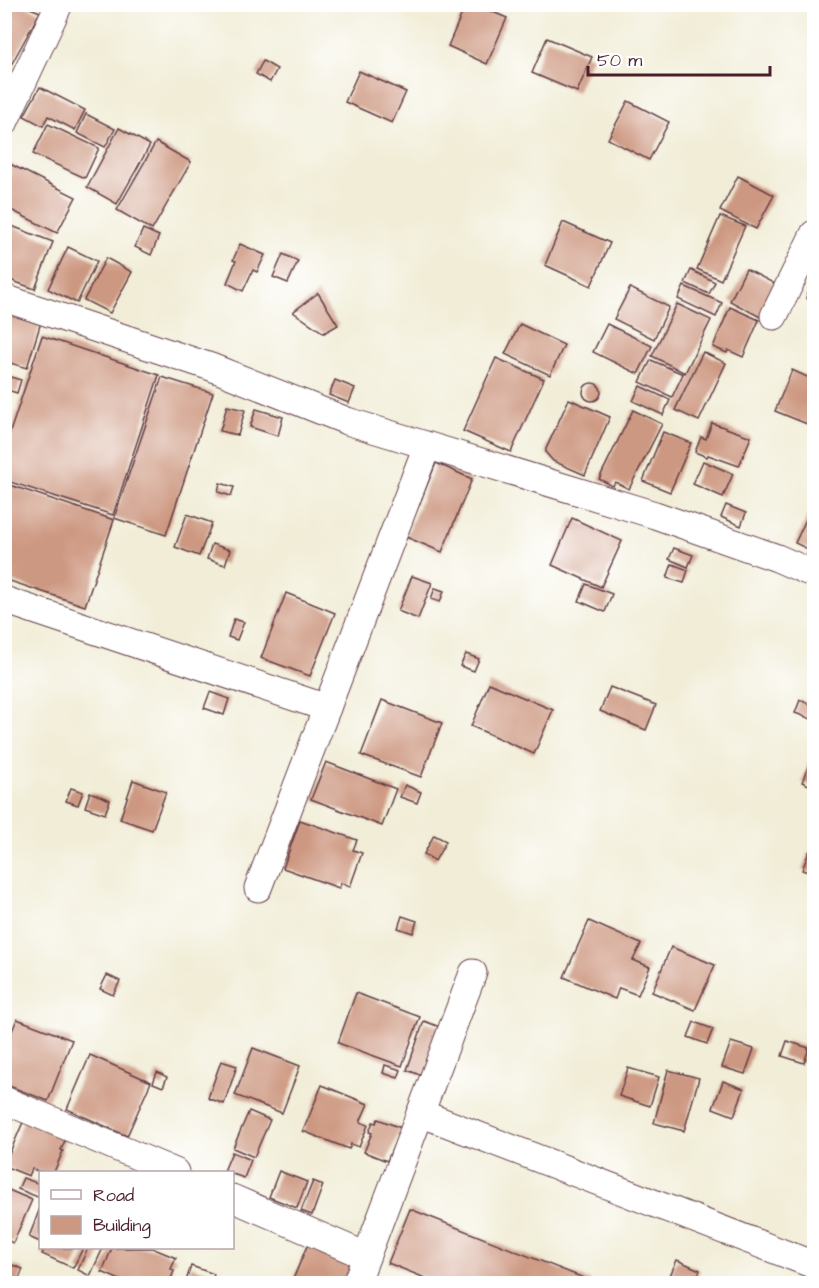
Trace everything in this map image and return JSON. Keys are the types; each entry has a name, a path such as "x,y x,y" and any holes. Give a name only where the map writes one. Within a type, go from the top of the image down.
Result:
{"street":[{"path":"4,123 59,4"},
{"path":"774,316 814,234"},
{"path":"4,298 211,367 347,422 655,515 777,558 814,574"},
{"path":"258,888 427,446"},
{"path":"4,600 327,708"},
{"path":"356,1284 473,973"},
{"path":"4,1100 170,1171"},
{"path":"420,1113 814,1265"},
{"path":"234,1199 366,1256"}],"building":[{"path":"4,4 20,4 40,12 4,78"},
{"path":"466,4 474,4 507,18 487,64 448,46"},
{"path":"547,38 592,57 577,92 532,73"},
{"path":"263,61 277,69 270,82 256,74"},
{"path":"359,71 406,92 392,123 345,102"},
{"path":"40,87 85,110 75,130 48,116 43,126 24,116"},
{"path":"628,101 669,122 649,160 608,139"},
{"path":"86,114 115,129 105,147 77,133"},
{"path":"48,124 99,148 85,178 33,154"},
{"path":"119,128 150,145 117,204 87,187"},
{"path":"156,142 191,162 152,230 117,210"},
{"path":"8,163 76,197 57,233 5,207 5,169"},
{"path":"738,176 774,195 756,229 720,211"},
{"path":"720,216 745,226 721,280 697,269"},
{"path":"563,222 610,243 591,286 545,265"},
{"path":"4,223 53,242 35,289 4,278"},
{"path":"143,229 159,236 151,255 135,247"},
{"path":"240,244 265,255 257,272 253,270 243,291 227,283"},
{"path":"68,247 97,261 77,303 48,289"},
{"path":"283,254 298,261 288,283 273,277"},
{"path":"106,258 132,272 110,313 84,300"},
{"path":"746,269 781,287 764,319 730,301"},
{"path":"691,270 715,282 709,294 685,283"},
{"path":"814,280 814,302 806,298"},
{"path":"684,286 722,303 716,317 678,299"},
{"path":"630,288 669,307 654,339 614,319"},
{"path":"318,293 338,325 324,333 293,312"},
{"path":"677,304 711,320 685,373 652,356"},
{"path":"730,307 759,320 743,357 728,350 727,353 713,347"},
{"path":"4,310 41,322 27,368 4,361"},
{"path":"520,324 564,345 550,375 505,354"},
{"path":"607,324 652,346 638,374 593,352"},
{"path":"42,336 159,375 113,515 4,480 4,450"},
{"path":"703,352 726,363 699,421 675,410"},
{"path":"496,358 544,379 511,452 463,431"},
{"path":"651,360 683,374 672,397 640,382"},
{"path":"792,370 814,380 812,426 775,411"},
{"path":"7,376 21,380 17,393 4,389"},
{"path":"162,377 213,393 166,535 114,518"},
{"path":"335,380 355,388 349,403 329,395"},
{"path":"592,383 598,386 601,392 598,398 592,401 586,398 583,392 586,386"},
{"path":"640,386 670,400 663,415 633,401"},
{"path":"569,399 610,417 585,475 553,461 546,453"},
{"path":"227,406 245,410 238,435 220,431"},
{"path":"256,409 283,417 278,436 250,427"},
{"path":"633,410 662,424 629,489 615,482 613,486 599,479"},
{"path":"712,423 751,437 739,466 695,452 701,437 706,439"},
{"path":"663,432 691,443 670,492 643,481"},
{"path":"703,461 733,474 723,497 693,484"},
{"path":"436,463 472,479 442,552 406,537"},
{"path":"4,483 114,520 85,606 4,579"},
{"path":"220,483 234,487 231,496 218,492"},
{"path":"726,505 746,513 741,526 721,517"},
{"path":"810,511 814,513 814,552 795,543"},
{"path":"187,514 212,523 199,556 175,547"},
{"path":"572,518 622,541 601,587 552,565"},
{"path":"212,544 230,550 225,565 207,559"},
{"path":"674,548 693,555 688,567 669,559"},
{"path":"672,564 688,570 684,583 667,578"},
{"path":"412,576 432,583 418,619 398,611"},
{"path":"586,584 612,594 605,612 579,601"},
{"path":"435,588 444,591 440,602 431,599"},
{"path":"286,593 335,613 310,676 261,658"},
{"path":"234,619 244,622 237,640 228,637"},
{"path":"466,654 479,659 474,671 460,666"},
{"path":"489,683 553,710 534,754 471,726"},
{"path":"610,687 656,705 646,730 600,711"},
{"path":"210,692 229,699 224,715 204,708"},
{"path":"382,700 442,723 421,777 361,755"},
{"path":"800,700 814,706 814,720 795,713"},
{"path":"814,751 814,787 802,782"},
{"path":"326,762 396,789 382,826 311,799"},
{"path":"133,780 166,792 152,830 120,819"},
{"path":"405,785 421,792 417,803 400,797"},
{"path":"71,788 83,792 78,805 66,801"},
{"path":"90,792 110,800 105,814 85,807"},
{"path":"300,820 357,840 353,850 362,853 350,887 341,883 339,888 283,868"},
{"path":"434,835 446,841 435,861 424,854"},
{"path":"809,852 814,854 814,874 802,870"},
{"path":"402,916 417,921 413,933 398,928"},
{"path":"589,921 641,944 633,960 650,967 638,995 619,988 615,999 564,977"},
{"path":"671,947 715,965 695,1010 652,992"},
{"path":"107,975 120,981 113,995 100,989"},
{"path":"356,993 420,1017 402,1066 338,1043"},
{"path":"17,1019 72,1040 48,1101 4,1084 4,1051"},
{"path":"424,1021 445,1029 428,1078 407,1070"},
{"path":"694,1022 713,1029 707,1044 688,1037"},
{"path":"787,1041 809,1048 804,1063 782,1056"},
{"path":"731,1042 754,1049 745,1074 722,1067"},
{"path":"253,1048 300,1066 282,1113 235,1095"},
{"path":"90,1055 151,1082 127,1136 67,1109"},
{"path":"221,1061 237,1066 224,1104 208,1098"},
{"path":"385,1065 401,1070 398,1078 383,1073"},
{"path":"628,1068 659,1077 650,1106 619,1096"},
{"path":"668,1070 699,1078 684,1131 654,1123"},
{"path":"157,1072 167,1077 163,1087 153,1083"},
{"path":"723,1081 744,1089 734,1116 713,1108"},
{"path":"322,1085 368,1104 360,1122 368,1125 359,1147 351,1144 349,1149 303,1131"},
{"path":"249,1111 270,1120 254,1157 233,1148"},
{"path":"378,1119 401,1128 387,1161 364,1152 372,1133 369,1132 373,1122 376,1123"},
{"path":"24,1120 66,1138 54,1171 32,1169 29,1176 4,1166"},
{"path":"232,1152 251,1160 244,1178 234,1174 234,1171 224,1171"},
{"path":"279,1171 307,1182 297,1208 269,1197"},
{"path":"23,1178 39,1184 39,1198 18,1189"},
{"path":"313,1181 323,1185 312,1215 301,1211"},
{"path":"4,1188 32,1200 13,1243 4,1239"},
{"path":"410,1209 591,1281 590,1284 440,1284 388,1263"},
{"path":"39,1211 39,1242 29,1237"},
{"path":"310,1239 356,1259 346,1284 291,1284"},
{"path":"44,1249 82,1249 73,1268 42,1254"},
{"path":"88,1249 103,1249 90,1276 78,1270"},
{"path":"112,1249 154,1249 176,1258 171,1269 174,1271 169,1284 129,1284 102,1272"},
{"path":"677,1260 700,1270 694,1284 666,1284"},
{"path":"4,1262 23,1269 17,1284 4,1284"},
{"path":"191,1266 214,1274 211,1284 185,1284"}]}
